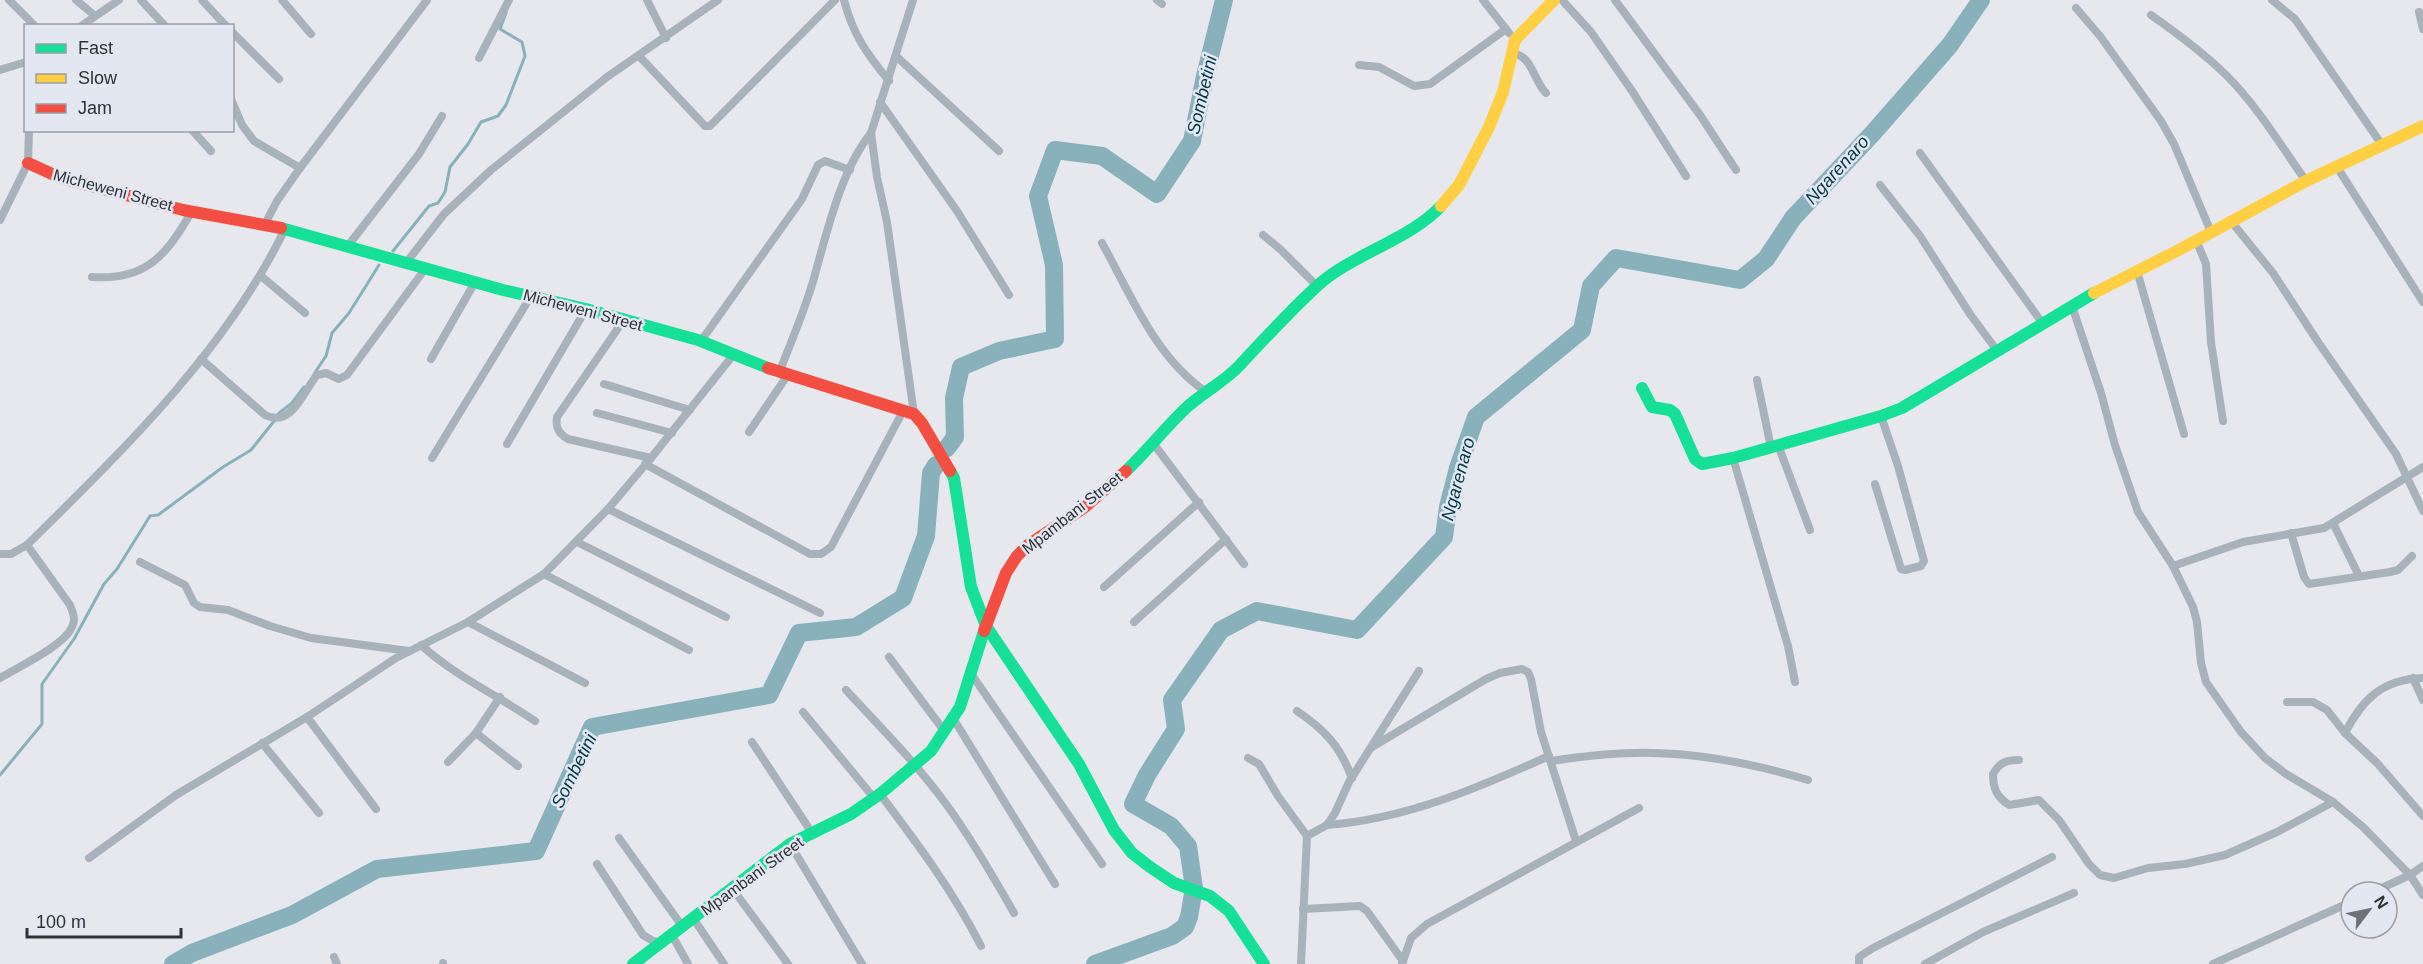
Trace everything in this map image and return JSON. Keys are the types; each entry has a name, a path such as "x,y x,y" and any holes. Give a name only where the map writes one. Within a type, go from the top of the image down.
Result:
{"street":[{"path":"9,0 33,24"},
{"path":"76,0 92,20 119,0"},
{"path":"141,0 163,24"},
{"path":"202,0 224,24"},
{"path":"282,0 311,34"},
{"path":"265,224 277,201 300,168 427,0"},
{"path":"479,58 509,0"},
{"path":"647,0 666,38"},
{"path":"406,263 444,214 491,170 607,77 718,0"},
{"path":"639,56 705,126 710,126 715,124 835,0"},
{"path":"844,0 855,33 868,55 889,81"},
{"path":"623,321 556,417 556,427 559,432 568,439 648,461 810,554 821,554 831,547 909,412 887,222 871,134 913,0"},
{"path":"1483,0 1506,29 1514,46 1529,63 1538,83 1546,93"},
{"path":"1514,46 1554,0"},
{"path":"1562,0 1591,32 1686,176"},
{"path":"1615,0 1700,115 1736,170"},
{"path":"2272,0 2295,19 2382,145"},
{"path":"2076,8 2100,36 2162,121 2211,232"},
{"path":"2419,12 2423,29"},
{"path":"2151,15 2193,44 2228,77 2250,102 2306,181"},
{"path":"1359,65 1379,67 1414,86 1430,84 1506,29"},
{"path":"234,34 279,79"},
{"name":"Mpambani Street","path":"633,964 649,959 662,942 790,844 851,814 915,766 945,732 960,707 1006,573 1017,556 1028,545 1084,507 1130,467 1187,407 1238,367 1317,286 1375,248 1429,219 1447,200 1468,170 1503,92 1514,46"},
{"path":"897,57 999,151"},
{"path":"0,70 24,63"},
{"path":"880,102 957,211 1009,295"},
{"path":"234,106 242,125 254,141 300,168"},
{"path":"347,248 419,154 442,116"},
{"path":"1642,388 1652,407 1671,410 1675,414 1695,459 1702,464 1775,447 1881,416 1902,408 1931,392 2118,279 2138,271 2306,181 2423,126"},
{"path":"0,220 3,206 28,163 29,132"},
{"path":"194,132 211,151"},
{"path":"749,432 783,374 849,170 861,146 871,134"},
{"path":"1920,153 2043,324"},
{"path":"701,341 802,199 818,165 825,161 849,170"},
{"name":"Micheweni Street","path":"28,163 61,178 192,211 265,224 347,248 701,341 783,374 909,412"},
{"path":"2337,167 2423,303"},
{"path":"1880,184 1920,236 1970,314 1998,352"},
{"path":"92,277 122,277 150,264 174,242 192,211"},
{"path":"2230,220 2273,273 2396,454 2423,511"},
{"path":"0,554 11,554 27,545 151,420 201,358 261,276 284,231"},
{"path":"1263,235 1317,286"},
{"path":"2196,240 2206,264 2209,324 2223,421"},
{"path":"1102,243 1159,345 1179,370 1206,392"},
{"path":"201,358 275,418 290,414 318,375 326,373 339,379 347,375 425,268"},
{"path":"2138,271 2184,434"},
{"path":"261,276 305,313"},
{"path":"431,359 475,282"},
{"path":"432,458 531,296"},
{"path":"2072,306 2138,512 2173,566 2193,607 2206,682 2241,732 2265,759 2333,802 2386,849 2423,895"},
{"path":"507,444 586,309"},
{"path":"89,858 176,795 307,717 410,651 468,622 544,574 608,509 734,354"},
{"path":"1757,380 1775,447 1810,530"},
{"path":"604,384 690,410"},
{"path":"909,412 922,423 954,478 971,587 986,627 1079,764 1114,830 1132,853 1174,883 1210,896 1229,911 1264,964"},
{"path":"597,413 672,433"},
{"path":"1875,484 1901,569 1921,566 1924,561 1908,501 1881,416"},
{"path":"1153,442 1244,564"},
{"path":"1733,458 1788,646 1795,682"},
{"path":"2173,566 2243,542 2319,529 2333,523 2423,467"},
{"path":"1104,587 1199,502"},
{"path":"608,509 820,613"},
{"path":"2333,523 2359,576"},
{"path":"2291,533 2304,577 2309,584 2398,570 2412,556"},
{"path":"1134,622 1226,539"},
{"path":"577,542 726,617"},
{"path":"0,678 60,641 73,626 74,615 70,605 27,545"},
{"path":"140,562 185,585 194,603 200,607 228,610 311,638 410,651"},
{"path":"544,574 689,650"},
{"path":"468,622 585,683"},
{"path":"421,645 456,674 500,697 535,721"},
{"path":"889,657 945,732"},
{"path":"1372,747 1486,679 1500,673 1522,669 1528,672 1531,679 1536,716 1576,841"},
{"path":"1327,825 1352,778 1419,671"},
{"path":"972,675 1102,864"},
{"path":"2345,733 2364,702 2390,685 2413,678 2423,678"},
{"path":"2413,678 2423,700"},
{"path":"846,690 946,804 1014,913"},
{"path":"448,762 476,733 500,697"},
{"path":"2287,702 2313,702 2327,710 2345,733 2377,763 2423,816"},
{"path":"1297,711 1321,727 1345,760 1352,778"},
{"path":"803,712 877,796 939,872 963,910 981,946"},
{"path":"307,717 376,809"},
{"path":"953,717 1055,885"},
{"path":"476,733 518,766"},
{"path":"752,742 812,833"},
{"path":"262,743 319,813"},
{"path":"1306,836 1327,825 1386,816 1443,801 1550,758 1663,753 1732,763 1808,780"},
{"path":"1248,758 1259,764 1306,836 1301,964"},
{"path":"2019,760 2001,763 1993,774 1995,792 2001,800 2009,806 2039,800 2059,820 2100,875 2114,878 2148,868 2185,864 2225,855 2277,832 2333,802"},
{"path":"1403,962 1411,938 1418,930 1639,808"},
{"path":"619,838 724,964"},
{"path":"790,844 862,964"},
{"path":"1859,964 1859,957 1873,948 2052,857"},
{"path":"597,864 644,935 653,941 662,942"},
{"path":"2399,881 2423,866"},
{"path":"732,888 788,964"},
{"path":"1925,964 1983,932 2074,893"},
{"path":"1303,909 1360,906 1367,911 1403,962"},
{"path":"2213,964 2339,907"},
{"path":"672,935 688,964"}],"waterway":[{"name":"Sombetini","path":"947,448 955,437 954,398 961,367 999,351 1055,339 1054,265 1038,196 1055,150 1102,156 1157,194 1192,141 1224,0"},
{"name":"Ngarenaro","path":"1095,964 1172,936 1185,927 1189,917 1194,888 1188,846 1171,826 1133,804 1147,775 1176,729 1172,700 1221,630 1257,611 1357,630 1444,537 1448,507 1458,468 1476,417 1582,330 1591,286 1616,258 1740,280 1766,259 1793,218 1873,133 1950,45 1981,0"},
{"path":"393,251 429,206 438,203 445,192 450,167 481,122 498,116 506,105 525,56 522,42 500,29 506,13"},
{"path":"314,374 326,356 332,333 349,313 379,265"},
{"path":"278,414 292,403 304,387"},
{"path":"0,775 42,724 42,684 74,639 104,584 117,569 150,516 158,515 223,467 251,450 275,420"},
{"name":"Sombetini","path":"173,964 192,953 292,915 377,869 536,851 592,727 769,695 799,633 856,627 903,598 926,536 931,473 936,465"}],"traffic: fast":[{"path":"1126,471 1186,408 1233,372 1316,287 1346,265 1414,228 1441,206"},
{"path":"281,228 503,290 586,309 698,340 768,368"},
{"path":"1642,388 1652,407 1670,410 1675,414 1695,459 1702,464 1733,458 1902,408 2094,293"},
{"path":"950,471 954,478 971,587 986,626 1079,764 1114,830 1132,853 1150,867 1174,883 1210,896 1229,911 1264,964"},
{"path":"633,964 790,844 851,814 880,794 931,751 960,707 984,631"}],"traffic: slow":[{"path":"1441,206 1459,185 1489,127 1503,92 1515,40 1554,0"},
{"path":"2094,293 2306,181 2423,126"}],"traffic: jam":[{"path":"28,163 61,178 183,210 281,228"},
{"path":"768,368 914,414 922,423 950,471"},
{"path":"984,631 1006,573 1017,556 1028,545 1085,507 1126,471"}]}
